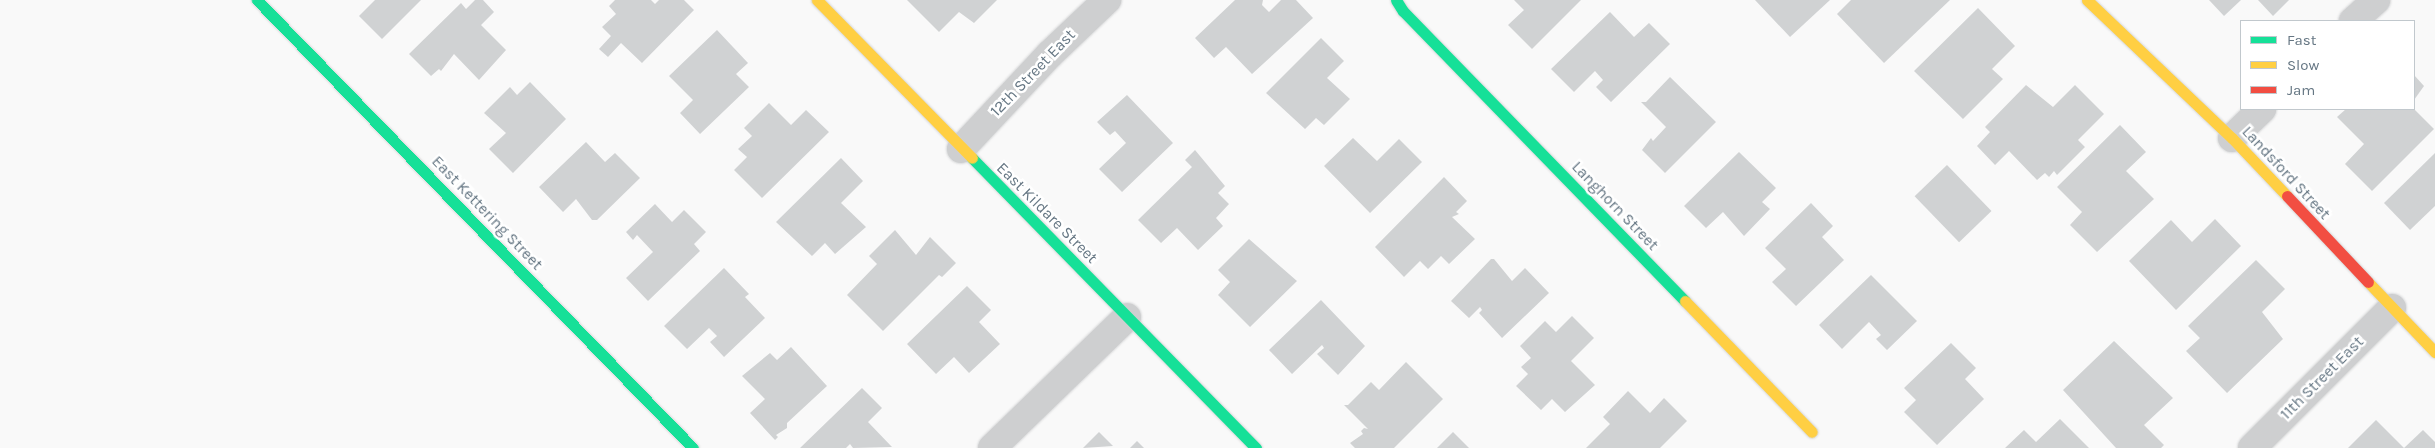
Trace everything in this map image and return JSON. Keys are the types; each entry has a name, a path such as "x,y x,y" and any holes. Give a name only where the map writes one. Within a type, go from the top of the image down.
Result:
{"street":[{"name":"East Kettering Street","path":"257,0 693,448"},
{"name":"East Kildare Street","path":"817,0 1256,448"},
{"name":"12th Street East","path":"961,148 1050,54 1107,0"},
{"name":"Langhorn Street","path":"1396,0 1403,11 1812,432"},
{"name":"Landsford Street","path":"2087,0 2232,138 2435,352"},
{"path":"2355,20 2376,0"},
{"path":"2232,138 2261,110"},
{"name":"11th Street East","path":"2252,448 2392,308"},
{"path":"992,448 1127,317"}],"building":[{"path":"375,0 421,0 382,39 359,16"},
{"path":"475,0 483,0 494,12 481,25 506,50 479,80 454,54 441,71 439,69 431,76 409,54 461,3 466,9"},
{"path":"615,0 651,0 655,4 659,0 684,0 694,10 642,63 621,43 608,57 599,49 611,36 602,27 616,14 609,6"},
{"path":"907,0 997,0 974,23 959,12 939,32"},
{"path":"1235,0 1263,0 1262,5 1269,12 1281,0 1296,0 1313,18 1252,74 1226,47 1214,58 1195,38"},
{"path":"1514,0 1581,0 1532,49 1508,25 1524,10"},
{"path":"1755,0 1830,0 1790,37"},
{"path":"1851,0 1950,0 1884,63 1837,14"},
{"path":"2209,0 2241,0 2224,16"},
{"path":"2258,0 2289,0 2273,16"},
{"path":"1978,8 2015,46 1992,69 2003,79 1963,119 1914,71"},
{"path":"1610,12 1634,37 1649,23 1670,44 1611,102 1596,87 1603,80 1595,71 1574,92 1551,69"},
{"path":"717,30 748,63 736,74 749,87 700,134 680,113 693,100 669,76"},
{"path":"1321,38 1344,61 1327,78 1350,99 1324,125 1316,118 1305,129 1266,93"},
{"path":"2415,76 2424,86 2415,99"},
{"path":"1670,77 1716,122 1665,173 1642,150 1651,138 1653,141 1666,127 1641,102 1646,102"},
{"path":"530,82 566,119 513,173 489,149 506,133 484,113 510,87 517,95"},
{"path":"2026,85 2053,107 2075,85 2104,114 2078,140 2085,147 2057,175 2054,171 2049,177 2045,173 2037,180 2009,151 1995,165 1977,146 1990,132 1985,127"},
{"path":"1127,95 1173,143 1122,192 1099,169 1126,143 1115,131 1110,135 1097,122"},
{"path":"769,103 791,125 806,110 829,132 762,198 734,170 747,157 738,149 752,136 744,128"},
{"path":"2345,110 2415,110 2434,129 2372,191 2345,164 2364,144 2337,117"},
{"path":"2120,125 2146,152 2126,171 2154,199 2097,252 2070,225 2082,212 2057,187"},
{"path":"1353,138 1377,161 1399,139 1422,162 1370,213 1324,166"},
{"path":"586,142 605,162 615,153 640,178 597,220 592,220 576,199 563,212 539,187"},
{"path":"1195,150 1225,186 1218,193 1229,204 1216,218 1223,226 1198,250 1177,228 1161,243 1138,220 1192,167 1185,160"},
{"path":"1739,152 1776,188 1762,202 1770,209 1744,236 1723,212 1706,228 1684,206"},
{"path":"2435,153 2435,206 2410,230 2384,203"},
{"path":"841,158 863,181 841,203 866,227 835,254 825,243 812,256 776,222"},
{"path":"1947,165 1991,211 1959,242 1915,196"},
{"path":"1444,177 1467,201 1456,212 1459,214 1452,217 1475,239 1449,264 1441,256 1428,269 1420,261 1404,277 1375,247"},
{"path":"1811,203 1833,226 1822,237 1844,260 1796,306 1772,282 1786,269 1765,248"},
{"path":"655,204 672,222 684,210 706,232 694,244 700,251 648,301 626,278 653,252 637,235 633,240 626,232"},
{"path":"2215,219 2241,246 2176,310 2129,261 2171,220 2192,242"},
{"path":"895,230 916,255 930,237 956,263 942,277 939,275 883,331 847,295 877,264 869,256"},
{"path":"1249,239 1297,281 1250,327 1218,295 1230,282 1218,270"},
{"path":"1491,259 1494,259 1512,281 1525,268 1549,293 1502,338 1479,313 1482,310 1480,307 1469,318 1451,301"},
{"path":"2256,260 2285,289 2262,312 2283,339 2227,393 2186,351 2200,338 2188,326"},
{"path":"724,268 749,294 745,297 765,318 724,357 710,342 717,336 709,328 687,349 664,326"},
{"path":"1871,275 1917,321 1887,350 1876,339 1881,335 1869,322 1842,349 1819,325"},
{"path":"967,286 991,310 979,322 1000,344 969,373 954,357 936,374 907,344"},
{"path":"1321,300 1365,346 1338,375 1317,354 1324,348 1322,345 1292,374 1269,350"},
{"path":"1572,316 1594,338 1571,361 1595,385 1565,412 1552,399 1541,410 1516,386 1528,374 1521,367 1531,358 1520,346 1545,321 1556,332"},
{"path":"2114,341 2173,398 2144,425 2164,445 2161,448 2116,448 2063,390"},
{"path":"1951,343 1976,368 1965,379 1984,399 1937,445 1904,412 1916,400 1904,388"},
{"path":"791,347 827,386 787,423 787,428 776,435 778,437 775,440 750,413 765,399 742,376 770,353 777,360"},
{"path":"1406,362 1443,399 1394,448 1355,448 1350,443 1363,434 1361,431 1364,428 1368,429 1344,405 1348,405 1371,382 1379,390"},
{"path":"862,388 882,408 868,422 892,447 853,448 850,444 846,448 800,448"},
{"path":"1628,391 1650,413 1664,398 1687,421 1660,448 1586,448 1610,424 1603,417"},
{"path":"2060,419 2089,448 2005,448 2024,430 2036,442"},
{"path":"2376,420 2404,448 2348,448"},
{"path":"2423,430 2435,442 2435,448 2404,448"},
{"path":"1099,432 1113,446 1083,448"},
{"path":"1453,432 1469,448 1437,448"},
{"path":"1137,441 1144,448 1130,448"}],"traffic: fast":[{"path":"257,0 693,448"},
{"path":"1396,0 1403,11 1685,301"},
{"path":"972,158 1256,448"}],"traffic: slow":[{"path":"817,0 972,158"},
{"path":"2087,0 2232,138 2287,196"},
{"path":"2368,282 2435,352"},
{"path":"1685,301 1812,432"}],"traffic: jam":[{"path":"2287,196 2368,282"}]}
